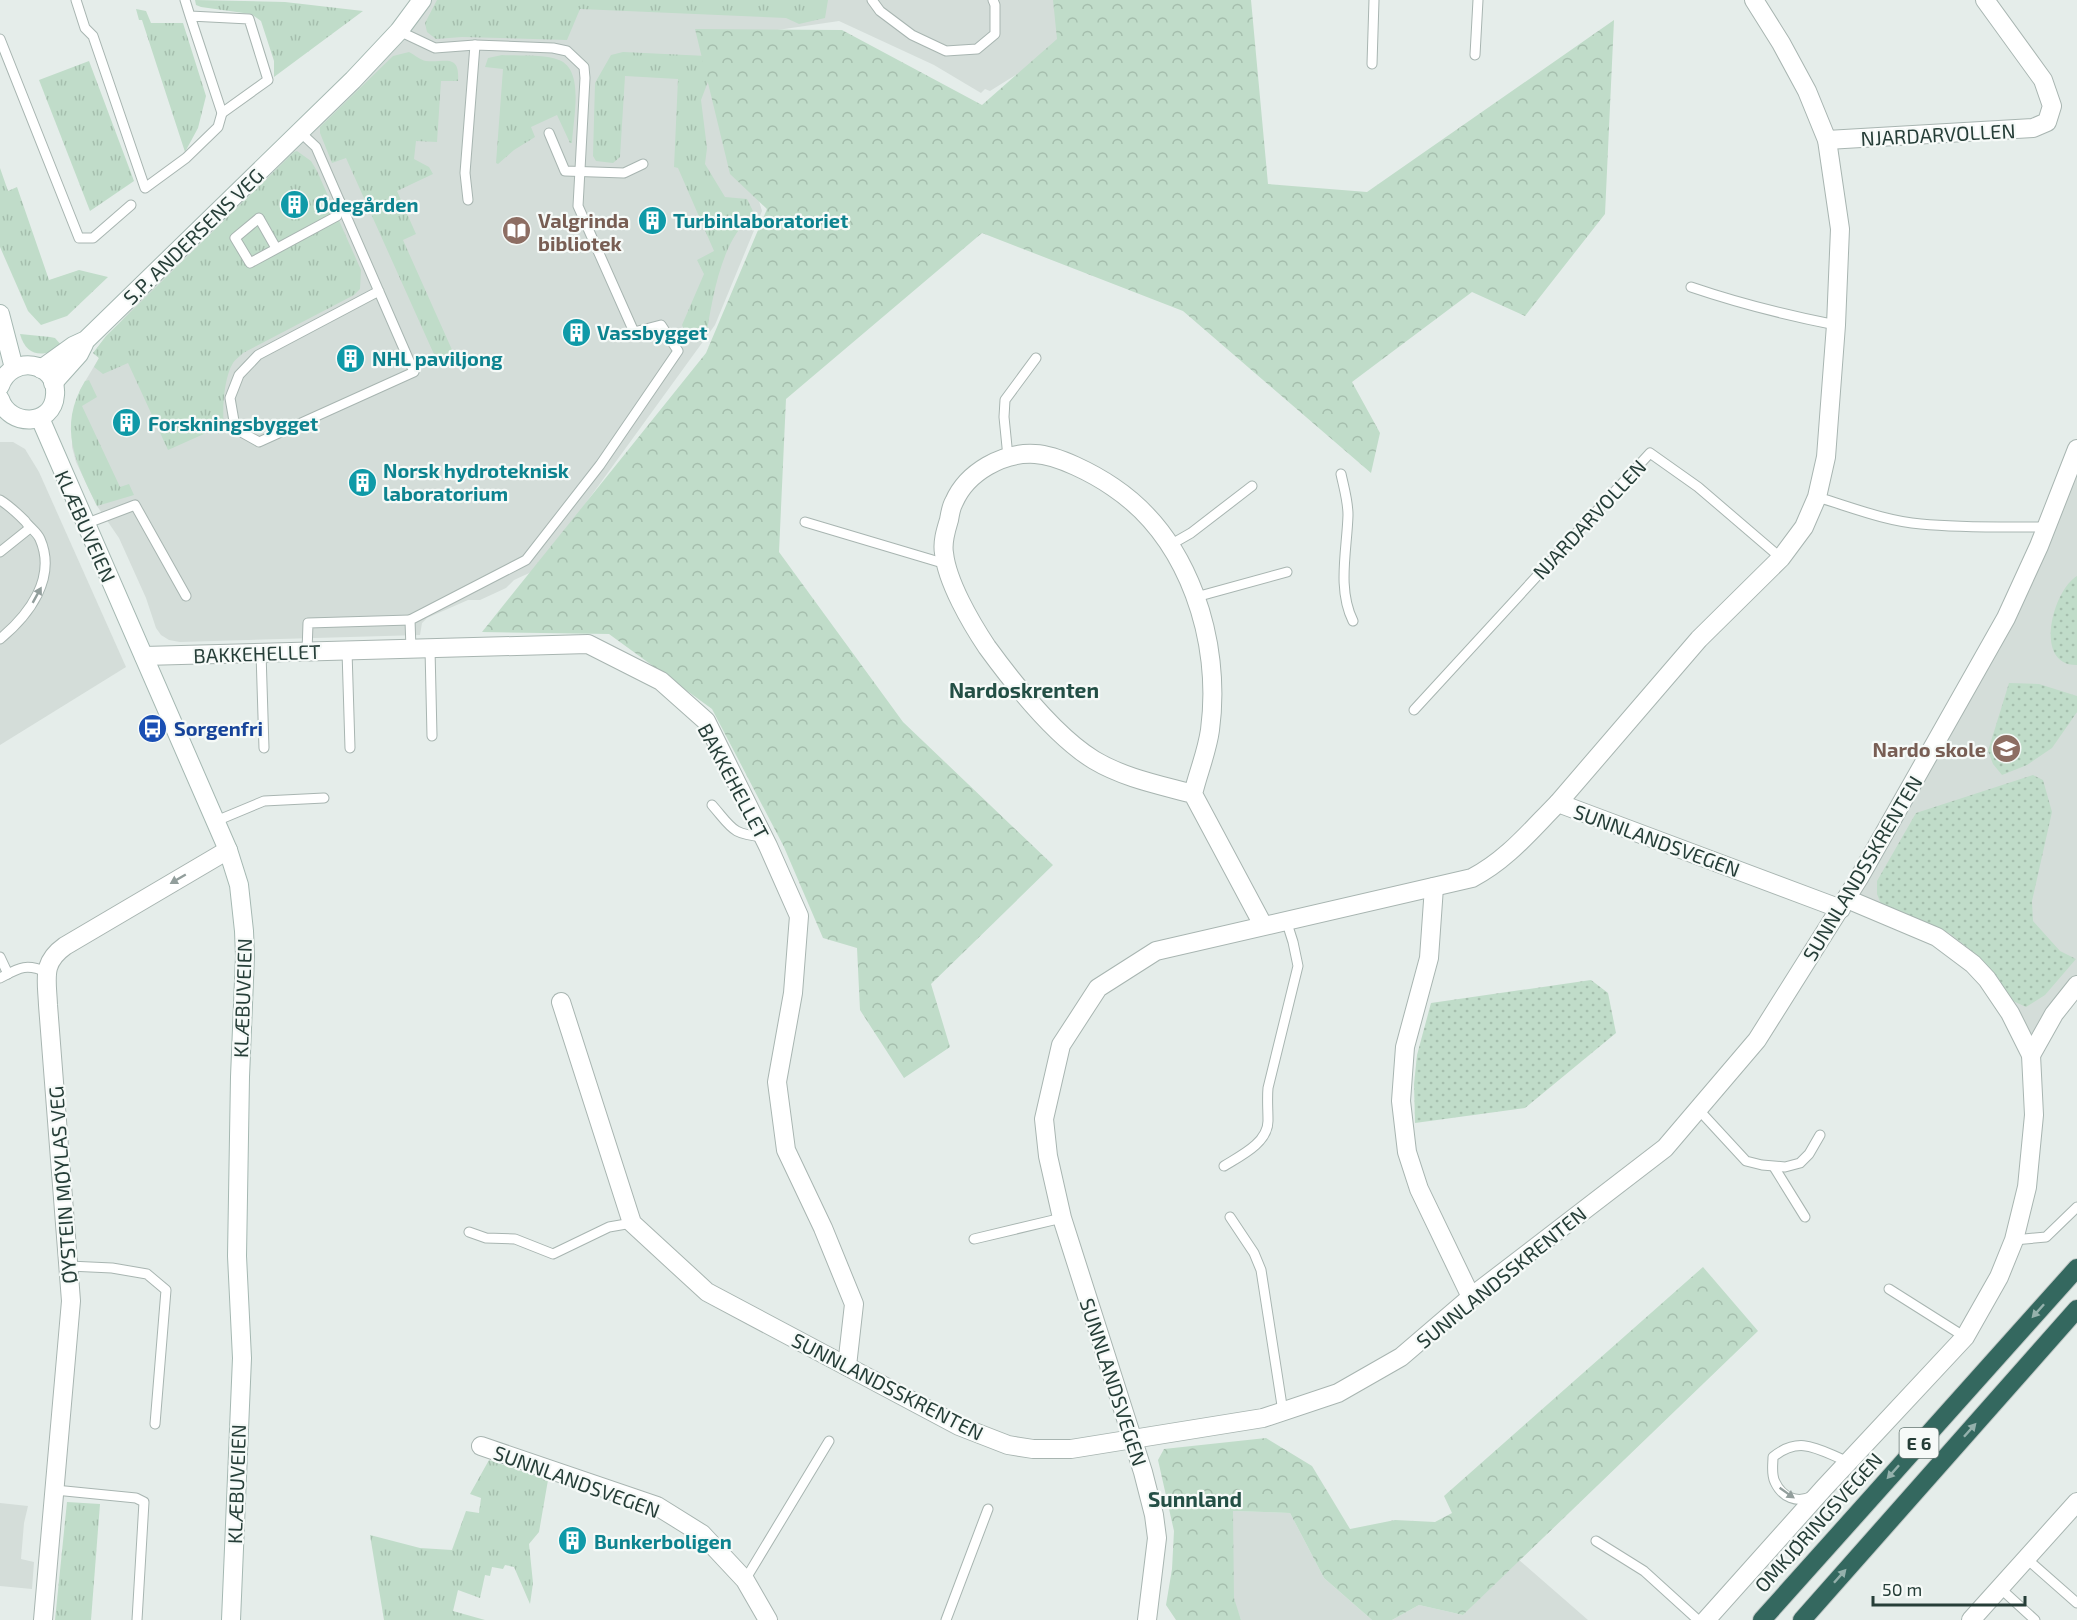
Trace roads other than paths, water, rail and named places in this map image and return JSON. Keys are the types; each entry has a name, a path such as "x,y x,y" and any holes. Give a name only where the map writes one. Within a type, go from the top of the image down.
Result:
{"highway":[{"name":"OMKJØRINGSVEGEN","path":"1762,1620 2077,1268"},
{"name":"E 6","path":"1802,1620 2077,1309"}],"street":[{"name":"S.P. ANDERSENS VEG","path":"41,369 73,346 86,340 300,132 399,31 422,0"},
{"path":"1558,802 1699,639 1781,558 1804,527 1817,496 1826,458 1836,325 1840,229 1827,140 1807,91 1754,0"},
{"name":"NJARDARVOLLEN","path":"1827,140 2033,128 2047,122 2052,106 2043,80 1985,0"},
{"path":"0,314 14,368"},
{"name":"S.P. ANDERSENS VEG","path":"53,383 80,354 86,340"},
{"path":"0,386 5,375 14,368 29,365 47,373 53,383 54,402 48,411 29,421 5,418 0,399"},
{"name":"KLÆBUVEIEN","path":"40,417 216,821 239,885 245,956 237,1256 242,1358 231,1620"},
{"name":"SUNNLANDSSKRENTEN","path":"561,1002 632,1223 707,1292 959,1426 1008,1445 1033,1449 1071,1449 1263,1418 1338,1393 1401,1357 1471,1297 1665,1148 1757,1040 1844,904 2006,618 2047,526 2077,449"},
{"path":"1193,794 1137,779 1094,760 1057,730 1002,667 972,625 946,564 943,551 945,532 954,501 970,478 989,465 1008,457 1036,454 1072,464 1098,477 1127,496 1148,516 1170,544 1196,597 1209,645 1212,687 1210,731 1193,794 1263,925"},
{"name":"BAKKEHELLET","path":"144,656 588,644 662,681 706,722 764,837 799,916 793,993 777,1082 786,1150 823,1228 854,1304 847,1366"},
{"name":"SUNNLANDSVEGEN","path":"1147,1620 1157,1538 1154,1515 1143,1472 1062,1218 1048,1156 1044,1119 1061,1045 1098,988 1156,951 1472,878 1488,870 1505,857 1558,802 1937,937 1973,964 1987,979 2010,1013 2031,1055 2034,1115 2027,1187 2014,1240 1999,1277 1965,1337 1824,1488 1706,1620"},
{"path":"40,970 58,951 108,919 228,850"},
{"path":"1434,887 1430,958 1405,1047 1401,1101 1407,1152 1419,1189 1471,1297"},
{"name":"ØYSTEIN MØYLAS VEG","path":"40,970 71,1301 43,1620"},
{"path":"2031,1055 2054,1014 2077,985"},
{"name":"SUNNLANDSVEGEN","path":"481,1446 657,1506 702,1534 746,1580 768,1620"},
{"path":"1971,1620 2077,1502"}],"lane":[{"path":"76,0 85,28 93,36 145,188 186,158 218,127 222,113 185,0"},
{"path":"872,0 880,11 912,35 946,51 977,49 995,34 993,0"},
{"path":"1372,64 1374,0"},
{"path":"1475,55 1478,0"},
{"path":"190,16 249,19 268,80 222,113"},
{"path":"307,652 308,623 410,620 526,560 600,465 678,351 661,325 634,332 578,206 584,66 567,51 553,48 475,45 435,48 399,31"},
{"path":"0,39 79,238 93,238 131,205"},
{"path":"468,200 465,173 475,45"},
{"path":"300,132 316,147 379,291 414,372 259,442 243,433 234,421 230,398 239,375 258,355 379,291"},
{"path":"549,133 565,171 624,173 644,164"},
{"path":"276,248 259,218 235,238 250,263 337,216 340,202"},
{"path":"1691,287 1739,304 1836,325"},
{"path":"1008,457 1004,417 1005,400 1036,358"},
{"name":"NJARDARVOLLEN","path":"1414,710 1650,453 1698,487 1781,558"},
{"path":"1341,474 1348,514 1344,566 1346,602 1353,621"},
{"path":"1170,544 1191,533 1252,486"},
{"path":"1817,496 1880,517 1919,524 1966,527 2047,526"},
{"path":"0,500 12,508 39,537 45,569 42,586 33,602 15,626 0,639"},
{"path":"85,524 135,505 186,596"},
{"path":"805,522 946,564"},
{"path":"0,552 30,528"},
{"path":"1196,597 1287,572"},
{"path":"410,620 411,649"},
{"path":"430,649 432,736"},
{"path":"346,651 350,748"},
{"path":"261,653 264,748"},
{"path":"216,821 264,801 324,798"},
{"path":"712,805 733,830 764,837"},
{"path":"1224,1167 1254,1146 1265,1135 1269,1124 1268,1088 1298,966 1286,920"},
{"path":"0,957 4,976 19,968 40,970"},
{"path":"1698,1109 1746,1161 1774,1167 1800,1163 1809,1154 1820,1135"},
{"path":"1774,1167 1805,1217"},
{"path":"2014,1240 2046,1237 2077,1207"},
{"path":"1230,1216 1254,1253 1261,1270 1283,1413"},
{"path":"974,1239 1062,1218"},
{"path":"469,1232 486,1238 514,1239 553,1254 609,1227 632,1223"},
{"path":"69,1266 112,1268 147,1274 166,1290 156,1424"},
{"path":"1889,1289 1965,1337"},
{"path":"746,1580 829,1441"},
{"name":"SUNNLANDSVEGEN","path":"1824,1488 1803,1501 1793,1499 1781,1491 1774,1481 1773,1457 1784,1448 1795,1444 1809,1446 1849,1462"},
{"path":"55,1490 136,1498 144,1502 137,1620"},
{"path":"946,1620 988,1509"},
{"path":"1596,1541 1644,1571 1698,1620"},
{"path":"2027,1559 2077,1603"},
{"path":"2000,1588 2035,1620"}],"place":[{"name":"Ødegården","path":"294,204"},
{"name":"Turbinlaboratoriet","path":"652,220"},
{"name":"Valgrinda bibliotek","path":"517,231"},
{"name":"Vassbygget","path":"576,332"},
{"name":"NHL paviljong","path":"351,358"},
{"name":"Forskningsbygget","path":"127,423"},
{"name":"Norsk hydroteknisk laboratorium","path":"362,482"},
{"name":"Sorgenfri","path":"153,728"},
{"name":"Nardo skole","path":"2007,749"},
{"name":"Bunkerboligen","path":"573,1541"}],"district":[{"name":"Nardoskrenten","path":"1024,689"},
{"name":"Sunnland","path":"1195,1498"}]}
